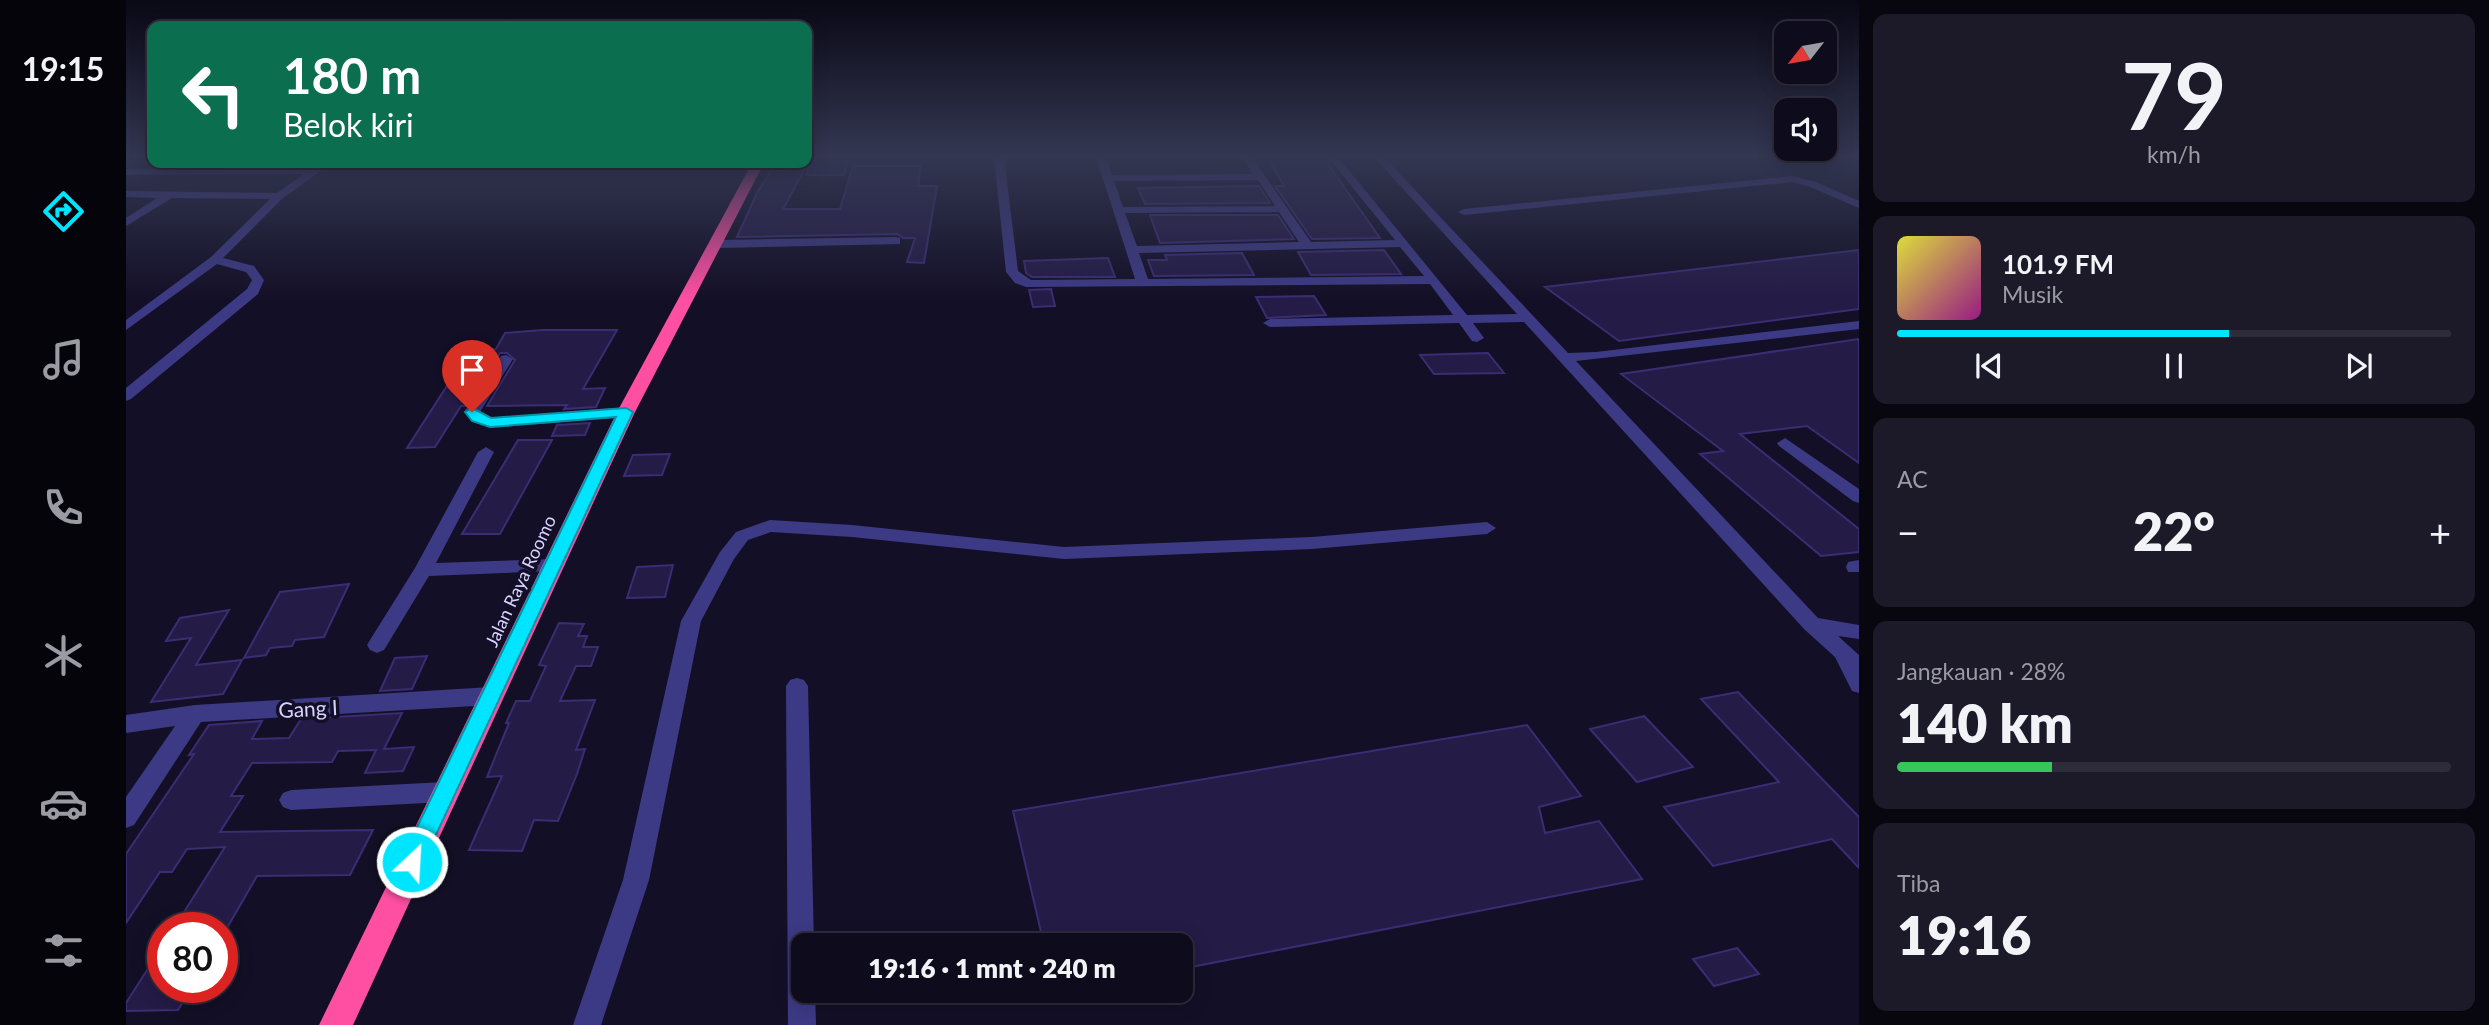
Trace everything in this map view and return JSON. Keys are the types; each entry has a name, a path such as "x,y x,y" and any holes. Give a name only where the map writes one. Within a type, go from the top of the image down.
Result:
{"highway":[{"name":"Jalan Raya Roomo","path":"336,1025 626,412 737,205"}],"street":[{"path":"126,223 154,205"},
{"path":"126,326 215,260 270,205"},
{"path":"1004,205 1012,272 1019,280 1030,284 1434,280"},
{"path":"1116,205 1143,283"},
{"path":"1280,205 1308,246"},
{"path":"1373,205 1477,338"},
{"path":"1423,205 1526,318 1570,357 1812,625 1840,653 1859,667"},
{"path":"1464,212 1535,205"},
{"path":"1118,210 1283,209"},
{"path":"717,244 896,241"},
{"path":"1132,250 1405,243"},
{"path":"126,396 253,291 258,280 250,269 215,260"},
{"path":"1270,323 1526,318"},
{"path":"1570,357 1859,325"},
{"path":"506,359 472,412 477,418 490,422 626,412"},
{"path":"1785,443 1859,497"},
{"path":"377,645 423,570 486,452"},
{"path":"587,1025 636,880 691,621 727,556 742,536 770,526 852,531 1064,553 1312,543 1487,528"},
{"path":"423,570 553,565"},
{"path":"1812,625 1859,632"},
{"path":"1840,653 1859,685"},
{"path":"797,687 802,1025"},
{"name":"Gang I","path":"126,724 195,714 491,696"},
{"path":"126,817 195,714"},
{"path":"291,800 445,792"}],"building":[{"path":"752,205 785,205 783,209 840,209 841,205 934,205 924,263 907,262 915,238 903,238 897,234 737,237"},
{"path":"1288,205 1357,205 1380,238 1312,239"},
{"path":"1150,215 1278,215 1294,239 1160,243"},
{"path":"1384,250 1401,274 1311,275 1298,252"},
{"path":"1859,250 1859,309 1619,341 1545,287"},
{"path":"1242,253 1254,275 1154,276 1148,260 1167,260 1165,255"},
{"path":"1108,258 1115,277 1032,277 1026,273 1024,261"},
{"path":"1051,289 1055,306 1033,307 1029,290"},
{"path":"1314,296 1326,315 1267,318 1256,297"},
{"path":"617,330 583,389 605,388 596,407 564,409 567,405 487,406 515,360 507,353 500,353 435,447 407,448 470,350 496,349 505,333"},
{"path":"1859,339 1859,463 1807,426 1740,434 1859,529 1859,552 1821,556 1700,454 1723,451 1621,374"},
{"path":"1488,353 1504,373 1434,374 1420,355"},
{"path":"590,423 585,435 552,436 557,425"},
{"path":"518,440 552,440 500,534 462,534"},
{"path":"670,454 662,475 624,476 633,455"},
{"path":"673,565 665,597 627,598 637,567"},
{"path":"349,584 324,637 295,640 292,646 270,648 266,655 244,658 280,592"},
{"path":"229,610 196,665 242,660 223,694 151,702 191,638 166,641 180,618"},
{"path":"559,623 584,624 578,636 587,636 583,647 598,647 591,666 576,666 560,701 595,700 576,750 585,749 577,774 558,821 534,820 522,851 469,850 502,776 487,777 509,723 506,723 516,701 530,701 546,666 539,665"},
{"path":"427,656 412,689 380,691 395,658"},
{"path":"1738,692 1859,817 1859,868 1832,839 1713,866 1664,807 1779,782 1701,699"},
{"path":"402,713 384,749 414,747 403,771 365,773 376,750 338,751 332,762 252,763 231,796 243,796 220,832 373,830 350,875 257,876 236,912 184,912 225,847 187,849 172,872 160,872 126,923 126,854 194,754 189,755 209,725 262,721 252,739 289,738 301,719"},
{"path":"1644,716 1693,767 1637,782 1590,729"},
{"path":"1527,725 1581,796 1539,807 1545,833 1599,821 1642,879 1193,967 1193,933 1041,933 1013,811"},
{"path":"1737,948 1759,974 1714,986 1693,959"},
{"path":"147,970 147,1003 182,1003 178,1010 126,1011 126,1003"}],"route":[{"path":"412,862 626,412 490,422 477,418 472,412"}]}
